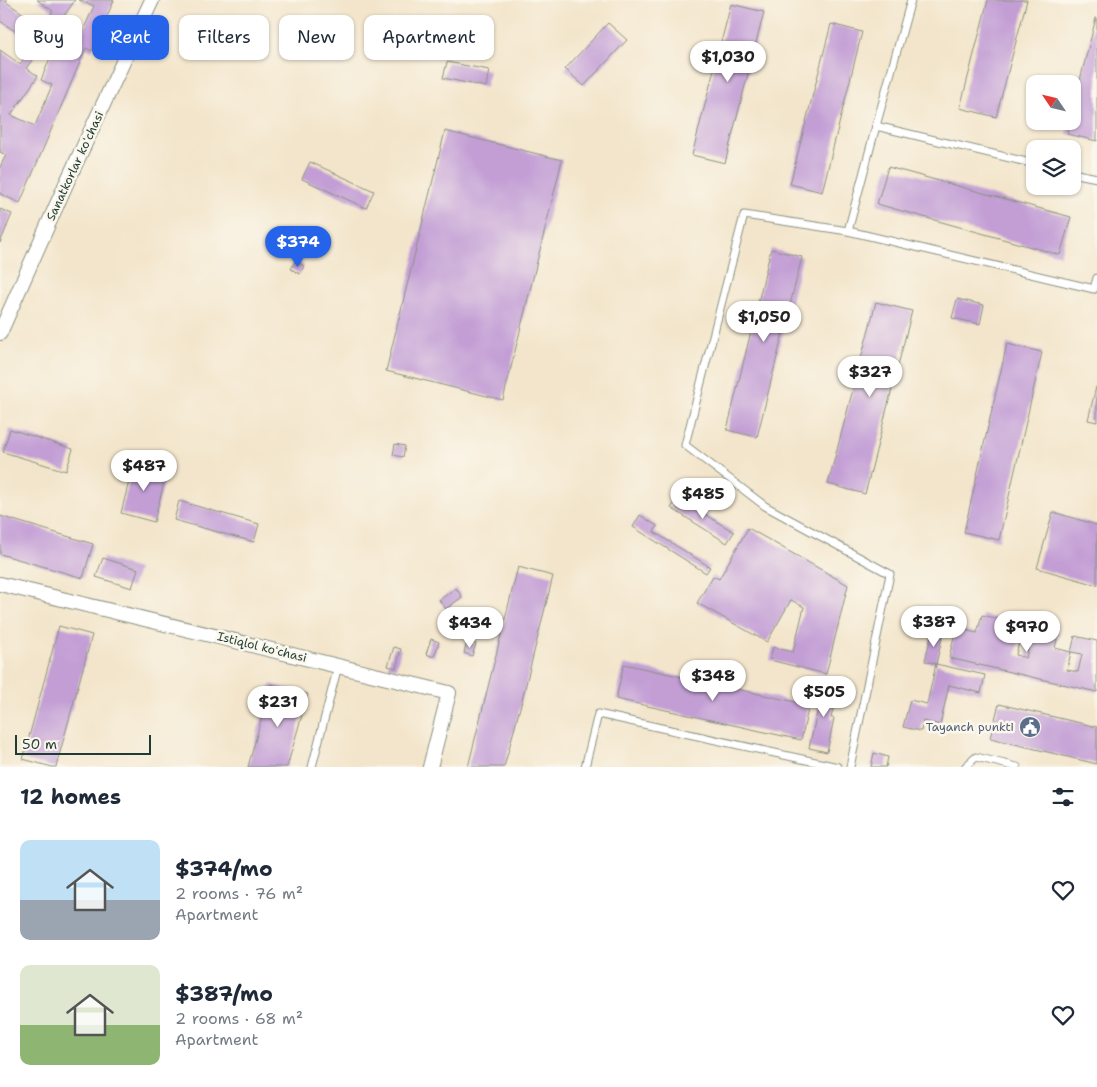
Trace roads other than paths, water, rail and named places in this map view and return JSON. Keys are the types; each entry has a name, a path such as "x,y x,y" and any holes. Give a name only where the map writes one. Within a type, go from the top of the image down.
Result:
{"street":[{"name":"Sanatkorlar koʻchasi","path":"0,333 66,184 152,0"},
{"name":"Istiqlol koʻchasi","path":"0,584 449,693 430,767"}],"lane":[{"path":"848,231 911,0"},
{"path":"876,126 1026,162"},
{"path":"1081,174 1097,178"},
{"path":"850,767 890,574 765,506 685,445 744,215 848,231 1094,289 1097,278"},
{"path":"312,767 338,666"},
{"path":"585,767 598,714 838,767"},
{"path":"964,767 976,757 1017,767"}],"place":[{"name":"Tayanch punkti","path":"1030,727"}]}
